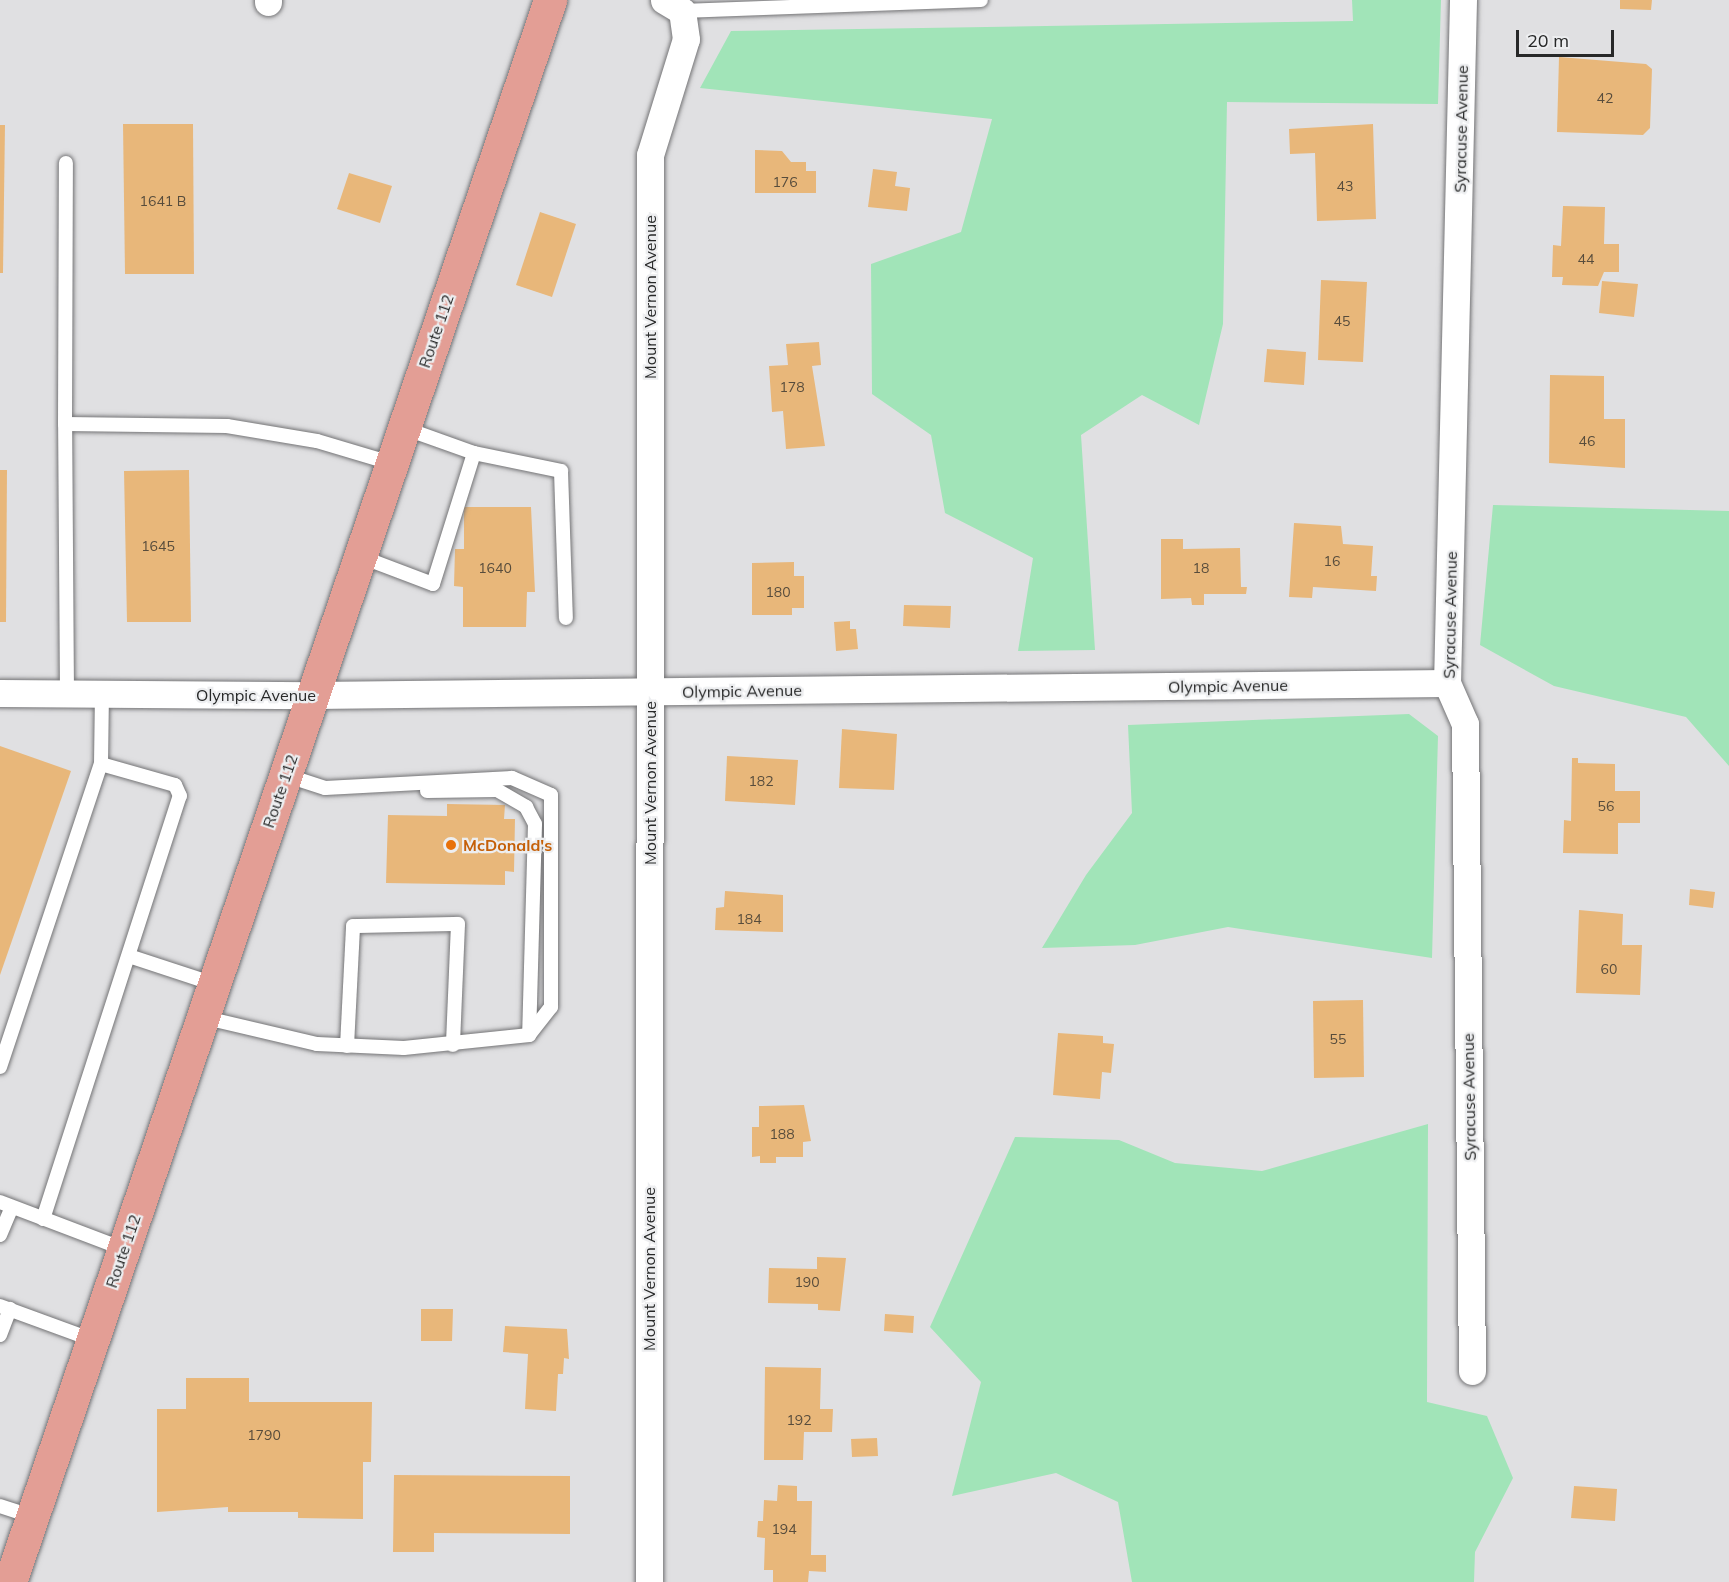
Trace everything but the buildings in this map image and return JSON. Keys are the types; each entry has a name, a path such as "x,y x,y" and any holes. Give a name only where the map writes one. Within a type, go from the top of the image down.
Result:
{"main road":[{"name":"Route 112","path":"10,1582 550,0"}],"street":[{"name":"Syracuse Avenue","path":"1463,0 1447,684 1465,724 1472,1371"},
{"name":"Mount Vernon Avenue","path":"649,1582 650,155 686,39 673,6"},
{"name":"Olympic Avenue","path":"0,693 313,695 650,693 1447,684"}],"lane":[{"path":"673,6 981,0"},
{"path":"66,163 67,695"},
{"path":"65,424 227,426 317,441 391,463"},
{"path":"403,428 474,453 561,471 566,618"},
{"path":"359,556 432,584 474,453"},
{"path":"0,1067 101,764 102,695"},
{"path":"43,1219 180,796 175,785 101,764"},
{"path":"202,1017 317,1044 453,1045 529,1035 551,1006 551,795 512,778 325,788 285,775"},
{"path":"389,784 427,791 497,790 526,807 535,824 536,856 529,1035"},
{"path":"347,1046 353,926 458,924 453,1045"},
{"path":"129,956 214,984"},
{"path":"0,1235 6,1205 124,1249"},
{"path":"0,1335 5,1307 93,1340"},
{"path":"0,1506 33,1517"}],"green space":[{"path":"1352,0 1441,0 1438,104 1227,102 1223,324 1199,425 1142,395 1081,435 1095,650 1018,651 1033,558 945,513 931,435 872,394 871,264 961,232 992,119 700,88 731,31 1353,21"},
{"path":"1493,505 1729,511 1729,766 1686,717 1554,686 1480,645"},
{"path":"1409,714 1438,736 1432,958 1228,927 1135,945 1042,948 1086,875 1132,813 1128,725"},
{"path":"1428,1124 1427,1402 1487,1416 1513,1478 1475,1552 1474,1582 1132,1582 1118,1502 1056,1473 952,1496 981,1382 930,1327 1015,1137 1119,1140 1175,1163 1262,1171"}],"place":[{"name":"McDonald's","path":"451,845"}]}
